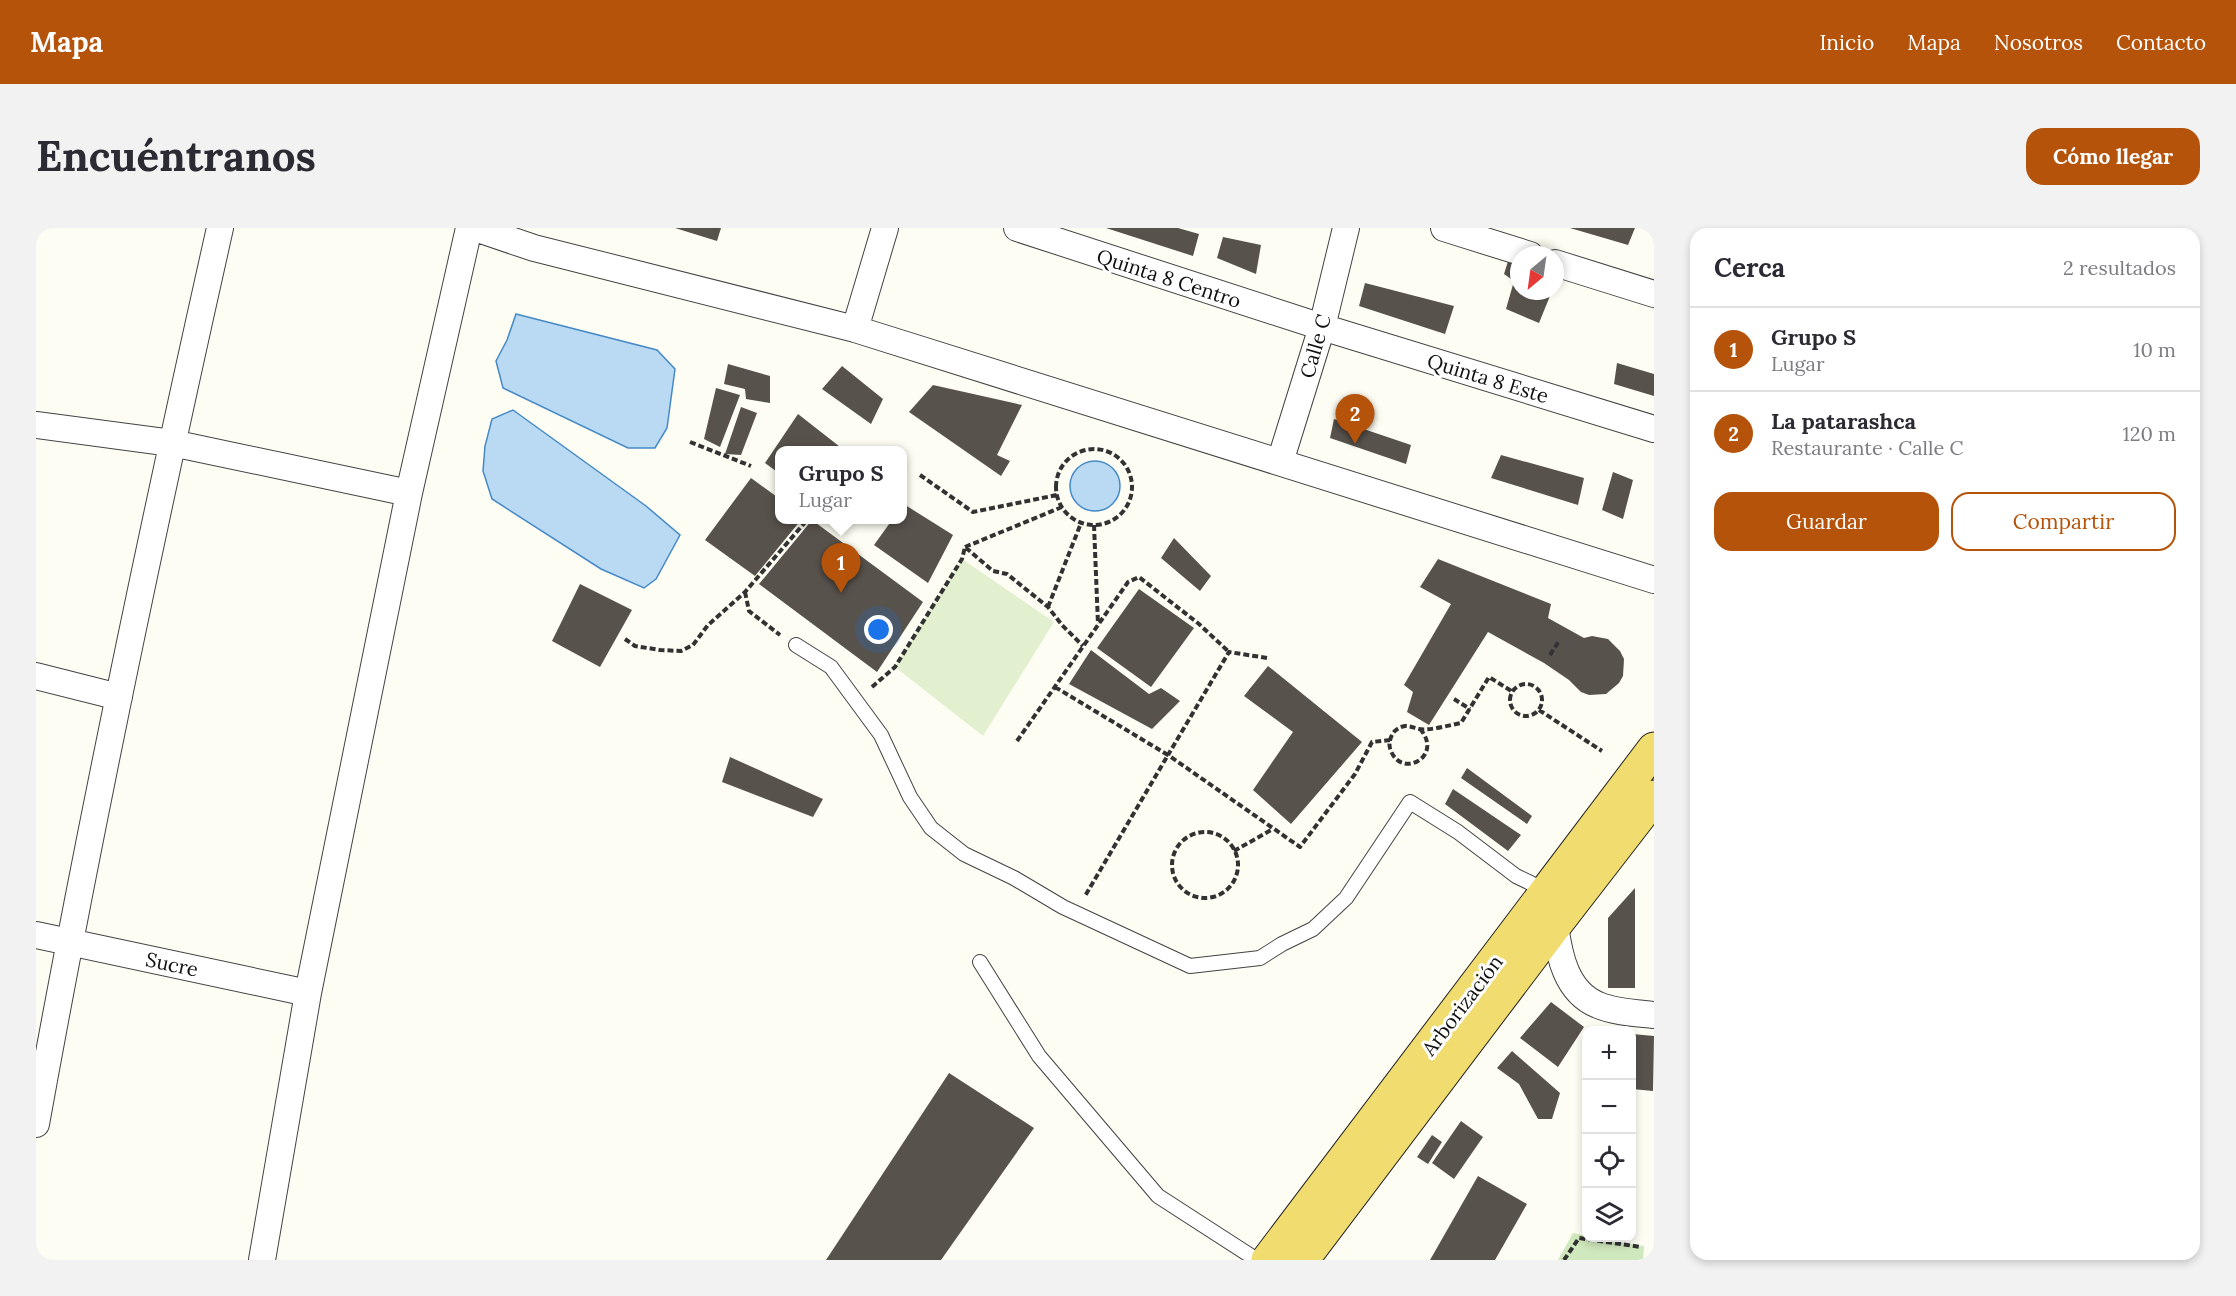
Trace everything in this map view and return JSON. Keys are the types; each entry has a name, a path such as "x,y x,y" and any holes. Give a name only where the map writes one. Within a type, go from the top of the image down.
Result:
{"main road":[{"name":"Arborización","path":"1268,1260 1654,749"},
{"name":"Arborización","path":"1302,1260 1654,797"}],"street":[{"path":"36,1124 69,941 119,697 220,228"},
{"path":"262,1260 308,993 409,493 469,228"},
{"path":"475,228 534,248 855,329 1654,580"},
{"path":"855,329 885,228"},
{"name":"Quinta 8 Centro","path":"1017,228 1322,327"},
{"name":"Calle C","path":"1280,462 1322,327 1346,228"},
{"path":"1444,228 1510,249"},
{"path":"1564,266 1654,294"},
{"name":"Quinta 8 Este","path":"1322,327 1654,429"},
{"path":"36,425 172,443 409,493"},
{"path":"36,676 119,697"},
{"path":"1555,925 1559,950 1566,970 1574,986 1584,997 1598,1005 1654,1015"},
{"name":"Sucre","path":"36,935 308,993"}],"lane":[{"path":"796,645 831,667 881,735 910,797 931,828 963,854 1014,878 1075,912 1190,966 1260,958 1313,929 1346,898 1410,802 1458,832 1516,876 1548,891"},
{"path":"980,962 1039,1056 1158,1196 1257,1260"}],"path":[{"path":"690,442 752,466"},
{"path":"1089,449 1101,449 1118,458 1130,472 1133,485 1126,508 1117,518 1106,524 1081,523 1070,517 1062,507 1057,495 1056,482 1067,460 1077,453 1089,449"},
{"path":"920,475 973,512 1057,495"},
{"path":"965,547 1062,507"},
{"path":"1048,607 1081,523"},
{"path":"625,639 635,646 660,651 681,651 693,645 708,625 745,592 803,524"},
{"path":"1094,525 1098,625"},
{"path":"965,547 993,571 1007,574 1048,607 1083,646"},
{"path":"852,696 876,685 895,668 962,559 965,547"},
{"path":"1017,741 1128,582 1139,576 1199,624 1229,652 1266,658"},
{"path":"745,592 749,611 796,645"},
{"path":"1550,655 1559,641"},
{"path":"1075,912 1229,652"},
{"path":"1420,729 1428,745 1423,756 1413,763 1406,764 1395,758 1389,746 1396,729 1414,727 1420,729 1461,723 1489,677 1513,692"},
{"path":"1521,685 1536,687 1542,695 1542,705 1536,714 1525,716 1515,712 1510,702 1513,692 1521,685"},
{"path":"1055,687 1168,755 1300,847 1355,774 1372,742 1390,740"},
{"path":"1454,699 1470,709"},
{"path":"1539,710 1602,751"},
{"path":"1234,851 1273,829"},
{"path":"1197,833 1209,833 1228,842 1234,851 1238,861 1237,872 1227,890 1217,896 1196,897 1179,886 1173,876 1171,865 1179,844 1187,837 1197,833"},
{"path":"1564,1260 1579,1238 1641,1247"}],"green space":[{"path":"962,559 1054,622 983,736 895,667"},
{"path":"1573,1233 1582,1235 1582,1242 1615,1242 1644,1246 1643,1260 1558,1260"}],"water":[{"path":"516,314 657,350 675,369 667,428 655,448 628,448 503,388 496,361 507,340"},
{"path":"513,410 646,506 680,535 656,579 644,588 601,569 492,499 483,471 485,446 492,419"},
{"path":"1090,461 1100,461 1113,468 1120,481 1120,491 1113,504 1100,511 1090,511 1081,507 1074,500 1070,491 1070,481 1074,472 1081,465"}],"building":[{"path":"675,228 721,228 717,241"},
{"path":"1106,228 1178,228 1199,234 1193,256"},
{"path":"1570,228 1635,228 1628,245"},
{"path":"1223,237 1261,245 1256,274 1217,258"},
{"path":"1510,255 1510,278 1504,274"},
{"path":"1365,283 1454,306 1445,334 1359,306"},
{"path":"1510,295 1510,300 1548,300 1539,323 1506,309"},
{"path":"1617,363 1654,374 1654,396 1614,384"},
{"path":"728,364 770,376 770,403 746,399 745,389 724,384"},
{"path":"842,366 883,399 871,424 822,389"},
{"path":"933,385 1022,405 997,455 1010,461 1001,476 909,412"},
{"path":"716,388 740,395 720,447 704,439"},
{"path":"741,407 757,413 741,455 725,454"},
{"path":"798,414 839,446 776,446"},
{"path":"1334,419 1411,445 1406,464 1330,438"},
{"path":"775,448 775,470 765,463"},
{"path":"1501,455 1584,478 1578,505 1491,478"},
{"path":"1613,472 1633,480 1623,519 1602,510"},
{"path":"751,478 775,495 775,524 798,524 755,576 705,540"},
{"path":"907,506 953,535 928,583 874,545 889,524 907,524"},
{"path":"809,524 817,524 923,602 877,672 759,584"},
{"path":"1174,538 1211,576 1200,591 1161,558"},
{"path":"1438,559 1551,604 1548,618 1584,638 1592,636 1608,639 1620,651 1624,659 1623,676 1619,683 1606,694 1589,695 1581,692 1569,680 1544,663 1488,632 1429,725 1407,712 1413,692 1404,685 1451,604 1420,587"},
{"path":"580,584 632,610 600,667 552,641"},
{"path":"1139,589 1194,628 1151,687 1097,648"},
{"path":"1091,650 1149,694 1161,688 1180,701 1152,729 1069,684"},
{"path":"1268,666 1362,742 1291,824 1253,790 1293,732 1244,696"},
{"path":"730,757 823,799 813,817 722,782"},
{"path":"1467,768 1532,816 1527,824 1461,778"},
{"path":"1453,789 1521,835 1508,851 1445,804"},
{"path":"1635,888 1635,988 1608,988 1608,918"},
{"path":"1551,1002 1583,1026 1558,1067 1520,1038"},
{"path":"1636,1034 1654,1036 1653,1091 1636,1089"},
{"path":"1512,1051 1560,1093 1552,1119 1538,1119 1519,1084 1497,1068"},
{"path":"949,1073 1034,1128 941,1260 826,1260"},
{"path":"1461,1121 1483,1137 1454,1179 1432,1163"},
{"path":"1432,1135 1442,1142 1428,1164 1417,1157"},
{"path":"1478,1176 1527,1204 1495,1260 1430,1260"}],"place":[{"name":"La patarashca","path":"1355,444"},
{"name":"Grupo S","path":"841,593"}]}
